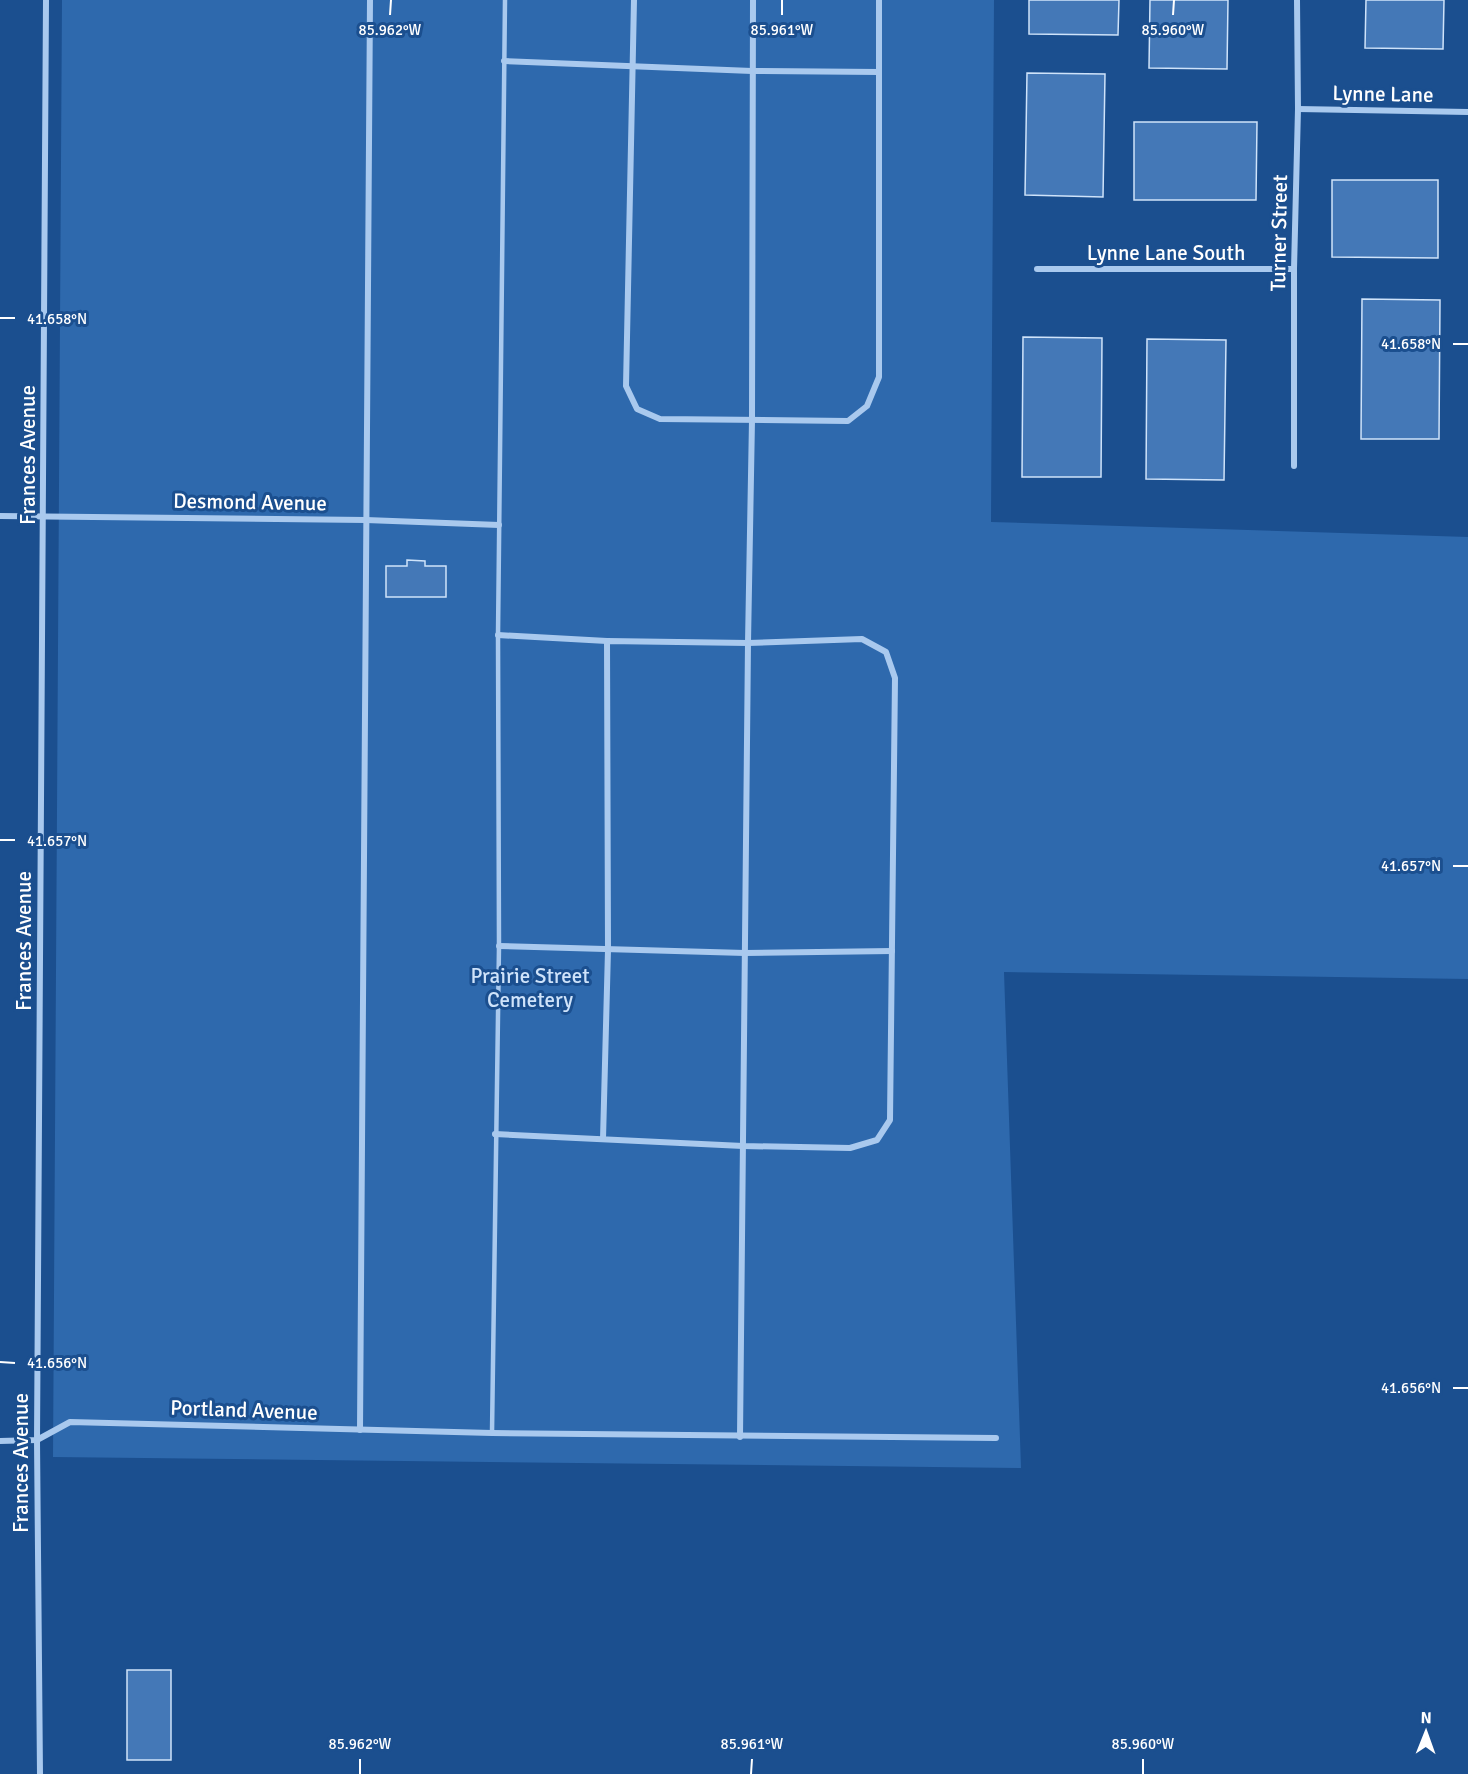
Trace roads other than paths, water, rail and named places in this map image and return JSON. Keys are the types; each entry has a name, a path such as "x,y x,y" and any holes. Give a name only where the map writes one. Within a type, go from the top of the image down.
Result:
{"street":[{"name":"Frances Avenue","path":"40,1774 37,1440 46,0"},
{"path":"360,1430 370,0"},
{"path":"634,0 626,386 637,409 660,419 848,421 867,406 879,377 879,0"},
{"path":"740,1437 747,643 752,420 753,0"},
{"name":"Turner Street","path":"1294,466 1297,0"},
{"path":"504,61 752,71 879,72"},
{"name":"Lynne Lane","path":"1298,109 1468,112"},
{"name":"Lynne Lane South","path":"1037,269 1294,269"},
{"name":"Desmond Avenue","path":"0,516 366,520 499,525"},
{"path":"495,1134 743,1146 850,1148 877,1140 890,1120 895,678 886,652 862,639 747,643 607,641 498,635"},
{"path":"603,1139 608,950 607,641"},
{"path":"499,946 745,953 892,951"},
{"name":"Portland Avenue","path":"0,1441 37,1440 70,1422 492,1433 996,1438"}],"lane":[{"path":"492,1433 499,946 498,635 505,0"}],"park label":[{"name":"Prairie Street Cemetery","path":"530,988"}]}
